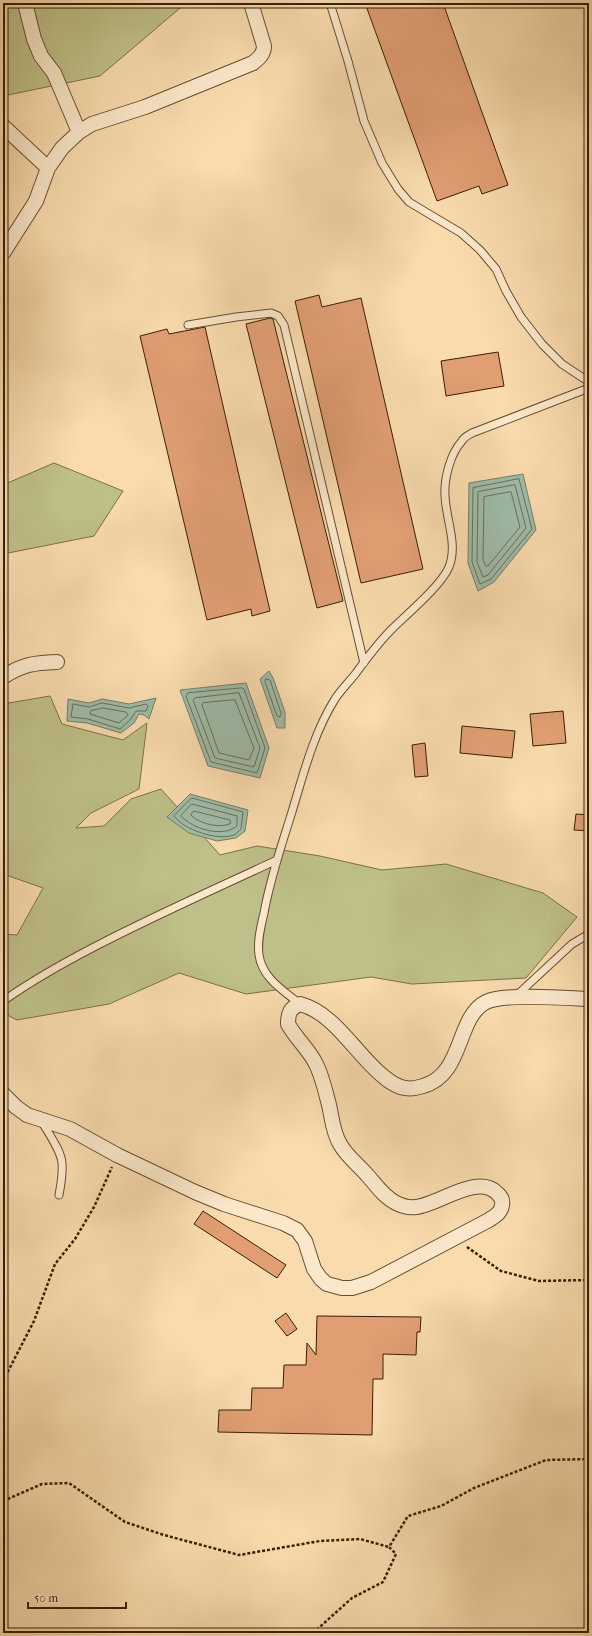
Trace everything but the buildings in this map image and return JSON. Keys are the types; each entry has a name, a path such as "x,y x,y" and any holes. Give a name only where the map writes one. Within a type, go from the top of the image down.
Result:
{"street":[{"path":"25,3 34,39 41,56 54,73 79,132"},
{"path":"3,253 8,234 27,217 36,201 48,168 62,148 79,132 92,124 144,107 253,63 261,56 264,51 264,46 251,3"},
{"path":"3,126 48,168"},
{"path":"3,677 17,668 35,663 57,662"},
{"path":"3,1094 16,1107 27,1115 70,1129 117,1156 224,1204 284,1223 297,1230 305,1241 314,1269 321,1279 332,1287 352,1288 371,1282 498,1215 502,1206 501,1197 497,1192 484,1187 476,1187 460,1191 427,1205 416,1207 406,1207 390,1200 363,1169 347,1154 338,1141 317,1066 313,1057 297,1039 288,1024 290,1011 294,1006 300,1004 316,1010 329,1020 366,1061 388,1080 401,1087 412,1088 435,1082 444,1072 456,1054 470,1021 480,1006 489,1001 514,998 589,999"}],"lane":[{"path":"330,3 348,61 364,121 382,163 398,189 409,202 461,232 480,250 496,270 521,317 542,344 562,364 589,382"},
{"path":"188,325 271,313 278,316 284,325 364,663"},
{"path":"300,1004 269,977 261,963 259,955 260,928 277,860 317,732 336,699 364,663 390,631 422,600 448,569 452,555 452,540 445,496 446,482 451,459 462,440 472,432 589,388"},
{"path":"3,1001 27,984 108,940 191,898 277,860"},
{"path":"514,998 572,944 589,934"},
{"path":"42,1120 59,1151 62,1163 62,1179 59,1195"}],"path":[{"path":"3,1381 34,1322 55,1264 75,1239 94,1207 117,1156"},
{"path":"461,1247 468,1247 501,1271 539,1281 589,1280"},
{"path":"389,1547 408,1516 441,1506 474,1488 546,1460 589,1459"},
{"path":"3,1501 42,1484 69,1483 125,1522 164,1535 239,1555 320,1541 360,1539 389,1547 396,1554 383,1582 352,1598 313,1633"}],"green space":[{"path":"3,3 186,3 100,76 3,96"},
{"path":"54,463 123,491 94,536 3,554 3,485"},
{"path":"50,696 62,724 123,740 147,723 139,789 91,813 76,828 104,826 131,799 161,789 220,855 257,846 320,856 382,870 446,864 543,893 577,917 526,978 412,984 371,977 246,994 179,973 109,1004 17,1020 3,1013 3,934 17,935 43,888 3,874 3,704"}],"water":[{"path":"523,474 536,530 494,582 478,591 468,563 469,483"},
{"path":"269,671 285,712 285,728 277,728 260,679"},
{"path":"246,683 269,748 260,778 208,766 180,690"},
{"path":"156,698 149,719 144,715 139,714 134,723 121,733 87,723 67,721 68,699 89,703 102,699 129,704"},
{"path":"190,794 248,810 245,831 236,838 217,841 189,833 167,817"}]}
